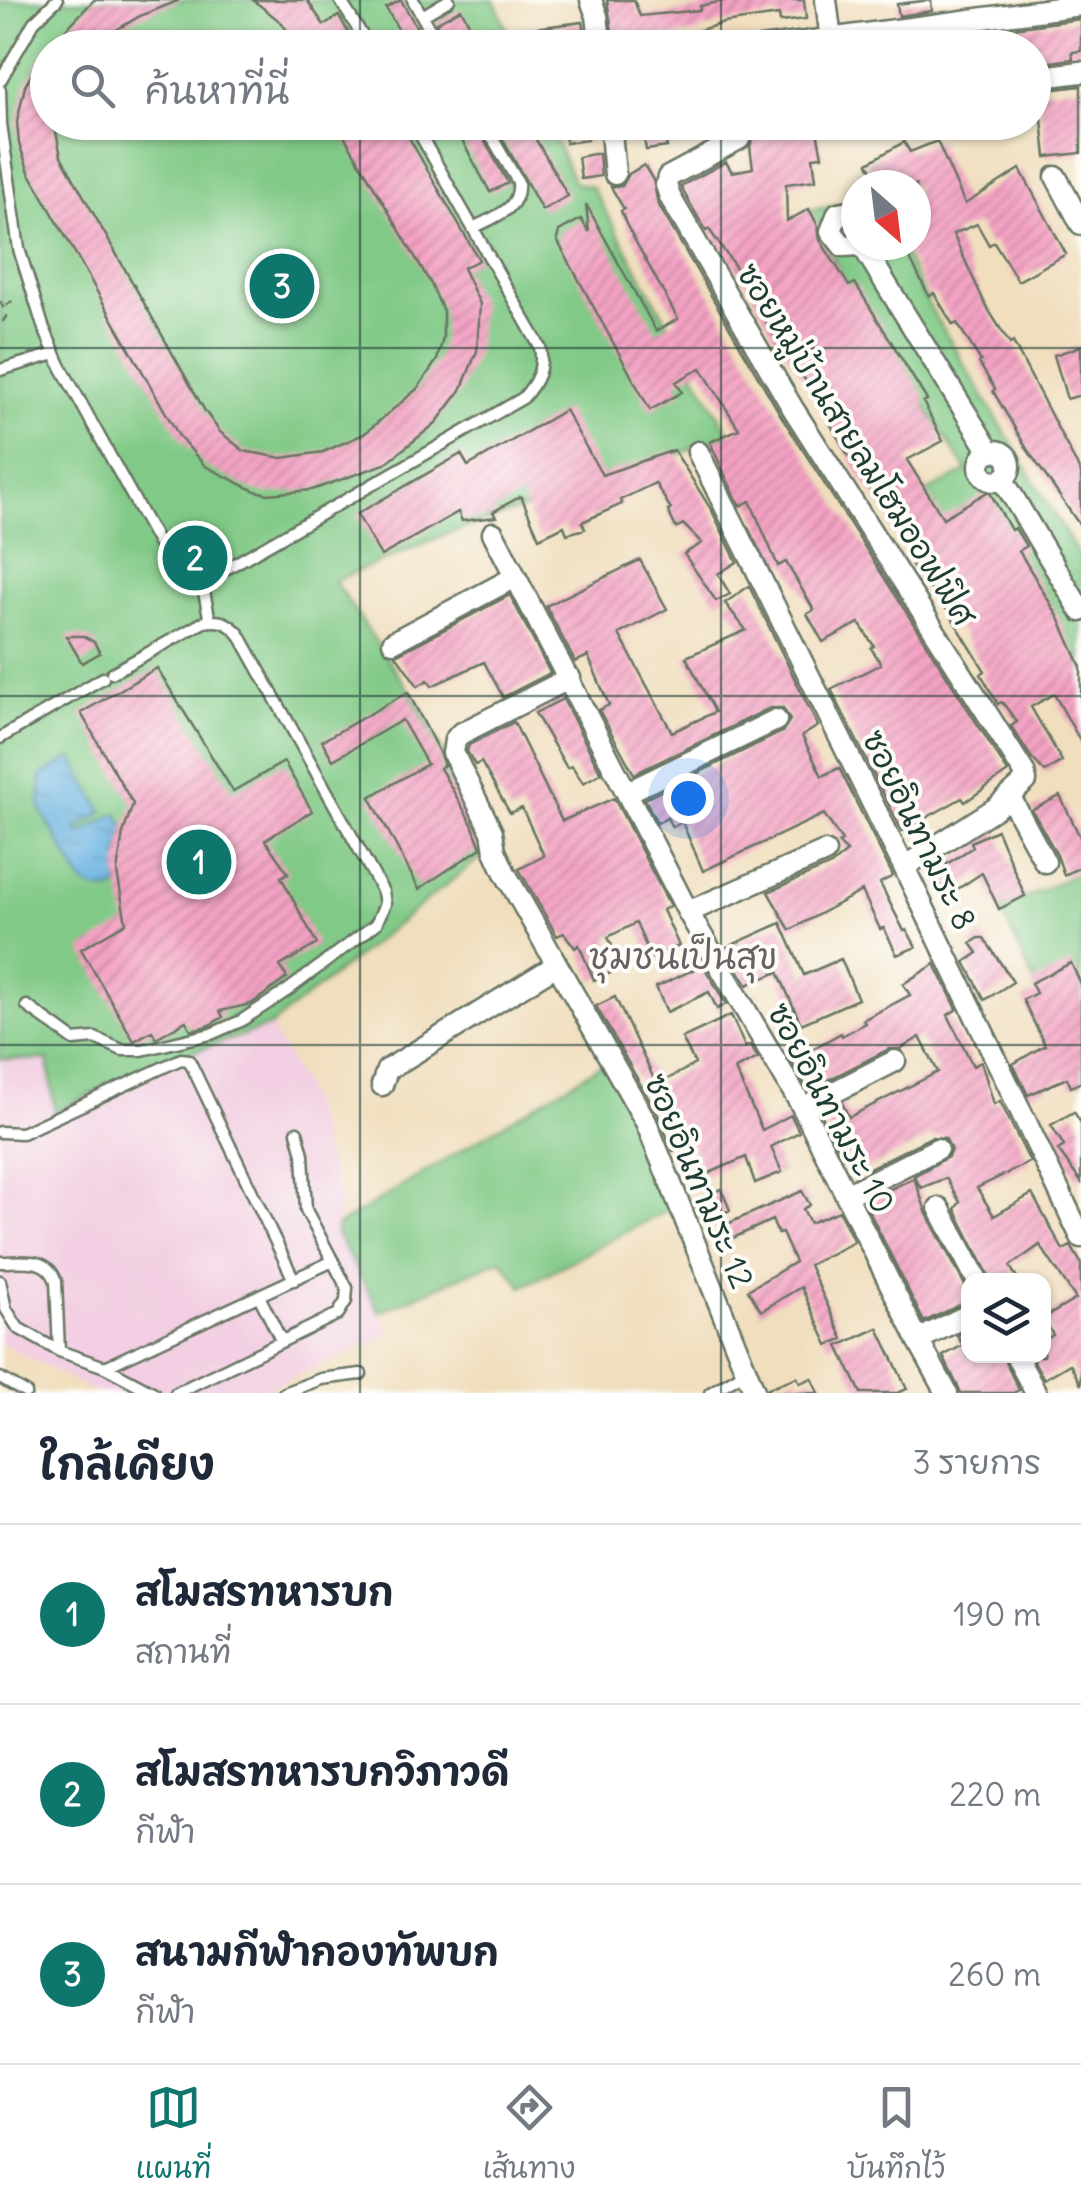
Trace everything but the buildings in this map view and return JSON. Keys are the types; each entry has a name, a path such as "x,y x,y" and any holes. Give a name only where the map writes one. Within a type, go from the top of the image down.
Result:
{"street":[{"path":"591,0 599,30"},
{"path":"826,0 829,30"},
{"path":"917,30 1081,5"},
{"path":"1051,76 1081,72"},
{"path":"612,140 615,174"},
{"name":"ซอยหมู่บ้านสายลมโฮมออฟฟิศ","path":"737,140 668,177 670,196 792,406 1024,772 1024,786 1010,797"},
{"path":"1056,178 1081,224"},
{"path":"841,212 830,231 841,244"},
{"path":"871,260 990,452 982,458 981,473 988,480 1003,480 1081,611"},
{"name":"ซอยอินทามระ 8","path":"698,452 904,867 1081,1237"},
{"name":"ซอยอินทามระ 10","path":"493,533 688,912 803,1108 948,1393"},
{"path":"393,642 515,577"},
{"name":"ซอยอินทามระ 12","path":"570,678 460,734 453,753 492,832 499,862 646,1122 755,1393"},
{"path":"628,792 776,720"},
{"path":"904,867 1010,797 1045,862"},
{"path":"688,912 825,852"},
{"path":"382,1085 387,1070 555,966"},
{"path":"803,1108 895,1061"},
{"path":"846,1194 937,1149"},
{"path":"939,1208 973,1273"},
{"path":"918,1340 961,1318"},
{"path":"1020,1363 1036,1393"}],"lane":[{"path":"0,81 34,22 57,0"},
{"path":"340,0 359,30"},
{"path":"413,0 430,30"},
{"path":"422,16 449,0"},
{"path":"0,90 12,210 30,287 55,354 168,563 179,574 201,578 217,574 523,398 535,384 540,371 540,347 423,140"},
{"path":"474,228 511,208 519,193 518,182 494,140"},
{"path":"0,370 55,354"},
{"path":"201,578 210,621"},
{"path":"0,738 107,675 210,621 222,621 239,634 383,892 383,913 376,924 261,1010 210,1034 142,1050 122,1050 95,1038 74,1040 27,1006"},
{"path":"0,1132 22,1133 181,1059 190,1060 294,1280"},
{"path":"176,1393 338,1314 346,1301 347,1288 304,1203 304,1167 297,1132"},
{"path":"0,1262 41,1262 53,1272 59,1352"},
{"path":"105,1367 333,1262"},
{"path":"0,1280 10,1320 59,1352 105,1367 154,1393"},
{"path":"259,1296 281,1340"},
{"path":"710,1393 748,1372"},
{"path":"284,1393 321,1378 361,1374"},
{"path":"0,1378 26,1393"}],"path":[{"path":"6,306 30,287"},
{"path":"0,301 8,315 0,326"}],"shaded area":[{"path":"270,1026 304,1087 341,1203 336,1233 391,1334 258,1393 98,1393 0,1343 0,1059 48,1060 56,1111 144,1068"}],"green space":[{"path":"0,0 494,0 507,30 30,30 30,140 555,140 574,183 592,187 729,434 611,481 446,534 334,581 418,703 491,849 270,1026 144,1068 55,1112 48,1060 0,1059"},
{"path":"841,204 841,260 907,260 929,306 1081,559 1081,667 985,503 942,524 923,494 967,471 846,282 807,211"},
{"path":"1081,871 1081,1083 1001,910"},
{"path":"604,1063 647,1142 673,1207 522,1287 501,1259 380,1312 336,1233 337,1226"}],"water":[{"path":"72,758 103,812 77,828 79,834 117,813 125,827 119,852 118,887 113,889 100,890 82,882 40,808 41,776"}],"place":[{"name":"สนามกีฬากองทัพบก","path":"282,286"},
{"name":"สโมสรทหารบกวิภาวดี","path":"195,558"},
{"name":"สโมสรทหารบก","path":"199,862"}],"district":[{"name":"ชุมชนเป็นสุข","path":"683,957"}]}
